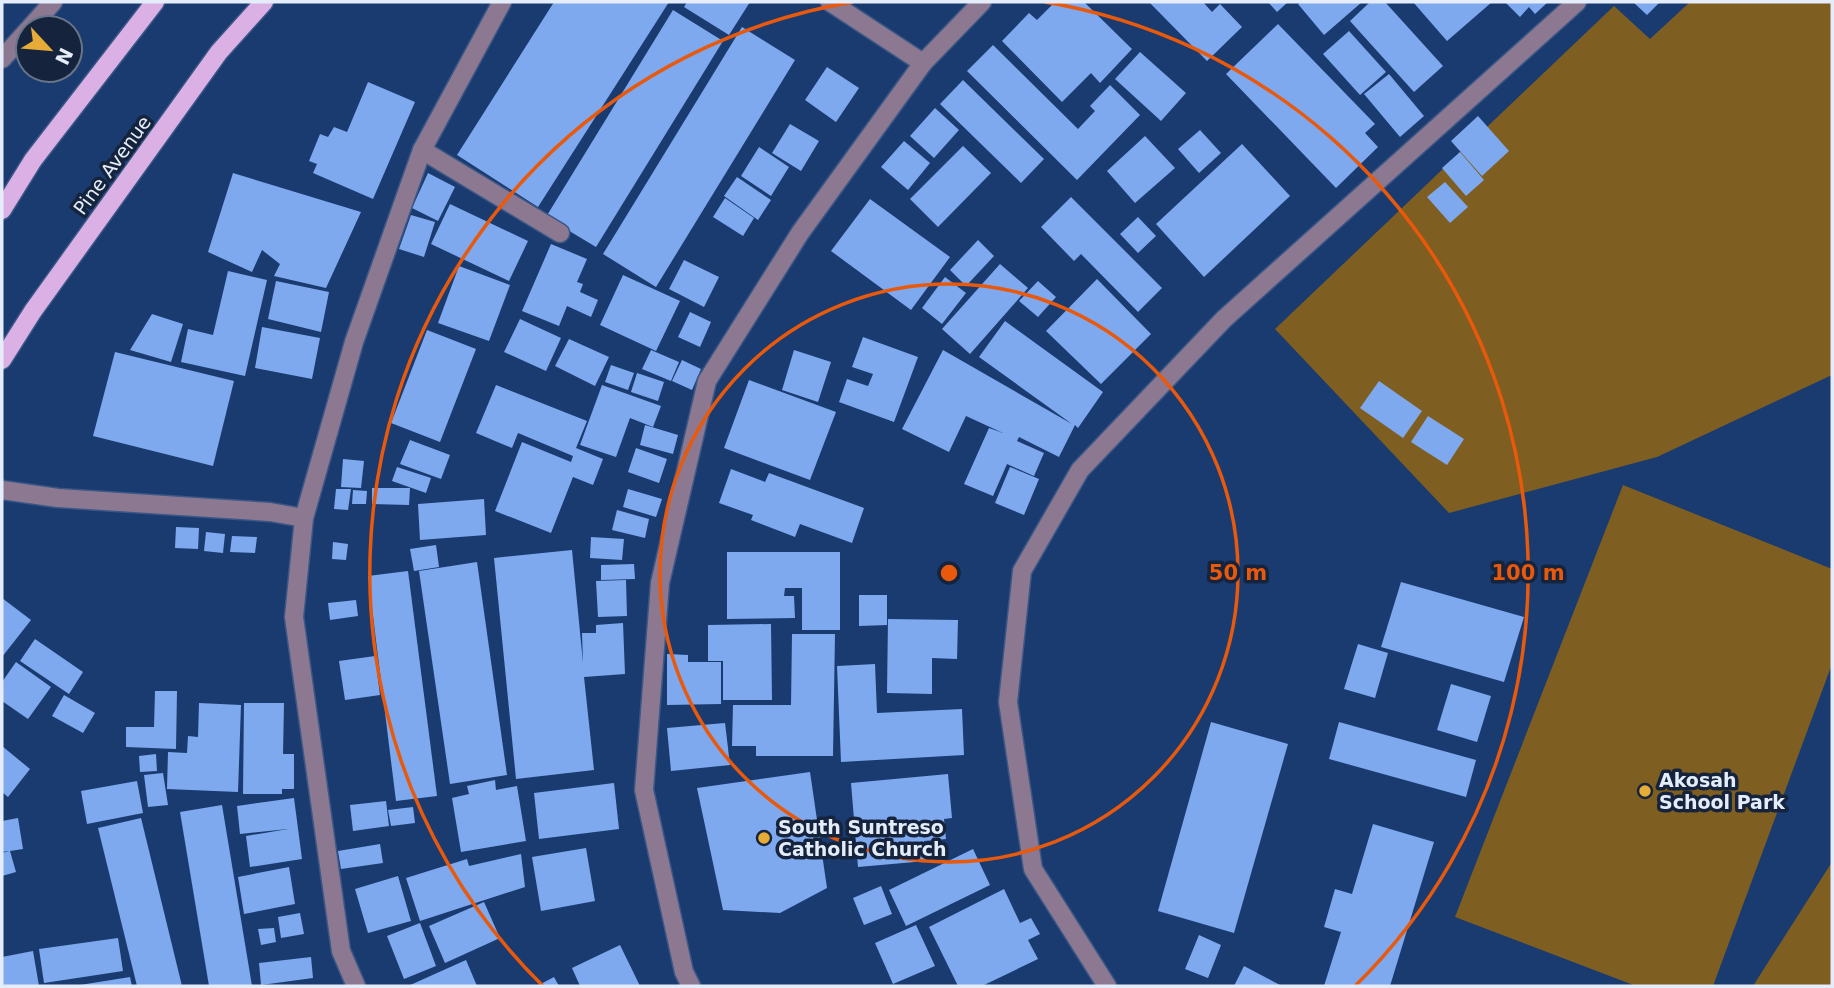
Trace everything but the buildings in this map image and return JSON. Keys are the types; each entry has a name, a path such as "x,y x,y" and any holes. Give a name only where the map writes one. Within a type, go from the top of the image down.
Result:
{"main road":[{"path":"2,210 33,160 155,2"},
{"name":"Pine Avenue","path":"2,360 33,311 219,52 264,2"}],"street":[{"path":"356,986 341,951 294,617 304,518 354,342 422,150 502,2"},
{"path":"830,2 923,63"},
{"path":"691,986 684,972 644,790 660,583 707,381 800,233 923,63 982,2"},
{"path":"1107,986 1033,869 1008,702 1022,571 1080,470 1224,319 1577,2"},
{"path":"2,59 14,46"},
{"path":"422,150 561,233"},
{"path":"2,490 58,499 270,512 304,518"}],"shaded area":[{"path":"1690,2 1832,2 1832,375 1657,457 1449,513 1275,329 1614,6 1650,39"},
{"name":"Akosah School Park","path":"1623,485 1832,569 1832,664 1713,986 1636,986 1455,917"},
{"path":"1832,862 1832,986 1753,986"}],"place":[{"name":"Akosah School Park","path":"1645,791"},
{"name":"South Suntreso Catholic Church","path":"764,838"}]}
